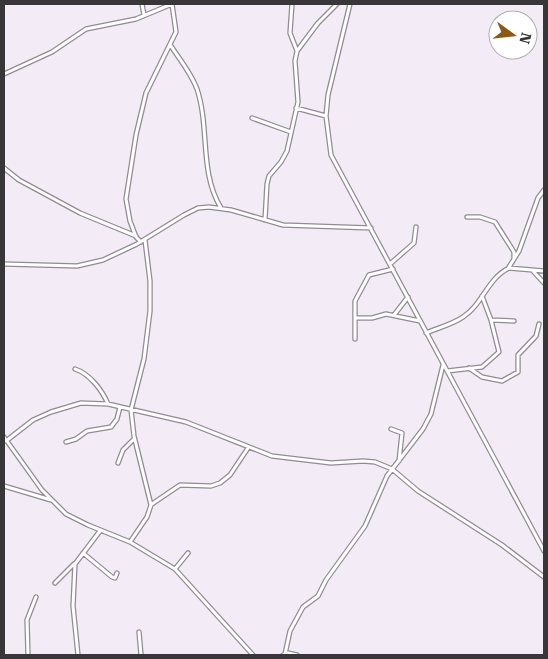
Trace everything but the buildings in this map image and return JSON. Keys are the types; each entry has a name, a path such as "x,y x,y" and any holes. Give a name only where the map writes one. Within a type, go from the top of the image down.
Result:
{"street":[{"path":"142,4 144,16"},
{"path":"4,74 52,52 86,30 144,16 172,4 176,32 146,93 132,157 126,206 136,236 141,242"},
{"path":"265,221 269,176 281,162 287,151 296,108 297,51 290,33 292,4"},
{"path":"297,51 318,23 337,4"},
{"path":"350,4 331,80 326,116 331,154 544,551"},
{"path":"171,45 197,90 206,152 207,173 210,187 221,208"},
{"path":"296,108 326,116"},
{"path":"252,118 291,132"},
{"path":"4,168 19,180 80,213 136,236"},
{"path":"426,333 463,318 492,281 508,268 519,250 538,198 544,190"},
{"path":"4,264 77,266 103,260 141,242 198,208 221,208 283,225 372,228"},
{"path":"467,217 489,219 499,226 514,252 514,258"},
{"path":"390,264 414,243 416,227"},
{"path":"130,542 147,517 151,504 134,439 131,410 142,365 150,311 150,281 146,239"},
{"path":"355,338 357,326 355,301 366,278 372,274 393,268"},
{"path":"508,268 544,271"},
{"path":"532,270 544,283"},
{"path":"447,371 482,367 499,352 491,320 482,296"},
{"path":"394,315 408,297"},
{"path":"355,318 394,315 420,322"},
{"path":"491,320 514,322"},
{"path":"468,368 482,377 495,381 502,381 516,374 519,369 518,355 536,336 540,324"},
{"path":"297,655 284,655 286,640 295,621 303,607 315,601 326,580 365,526 381,486 412,445 431,414 443,364"},
{"path":"75,369 89,377 104,393 108,404"},
{"path":"252,655 175,568 130,542 66,514 52,500 5,439 33,420 51,412 81,403 108,404 186,422 248,448 285,459 332,463 363,461 393,469 418,492 502,545 544,577"},
{"path":"66,442 76,439 87,431 111,427 117,419 120,407"},
{"path":"392,429 402,433 399,461"},
{"path":"118,463 123,450 134,439"},
{"path":"151,504 180,485 212,486 220,483 230,475 248,448"},
{"path":"4,486 52,500"},
{"path":"55,583 74,564 100,530"},
{"path":"83,553 112,577 116,577 117,574"},
{"path":"175,568 188,553"},
{"path":"74,564 73,606 78,655"},
{"path":"28,655 27,620 36,598"},
{"path":"139,632 141,655"}]}
